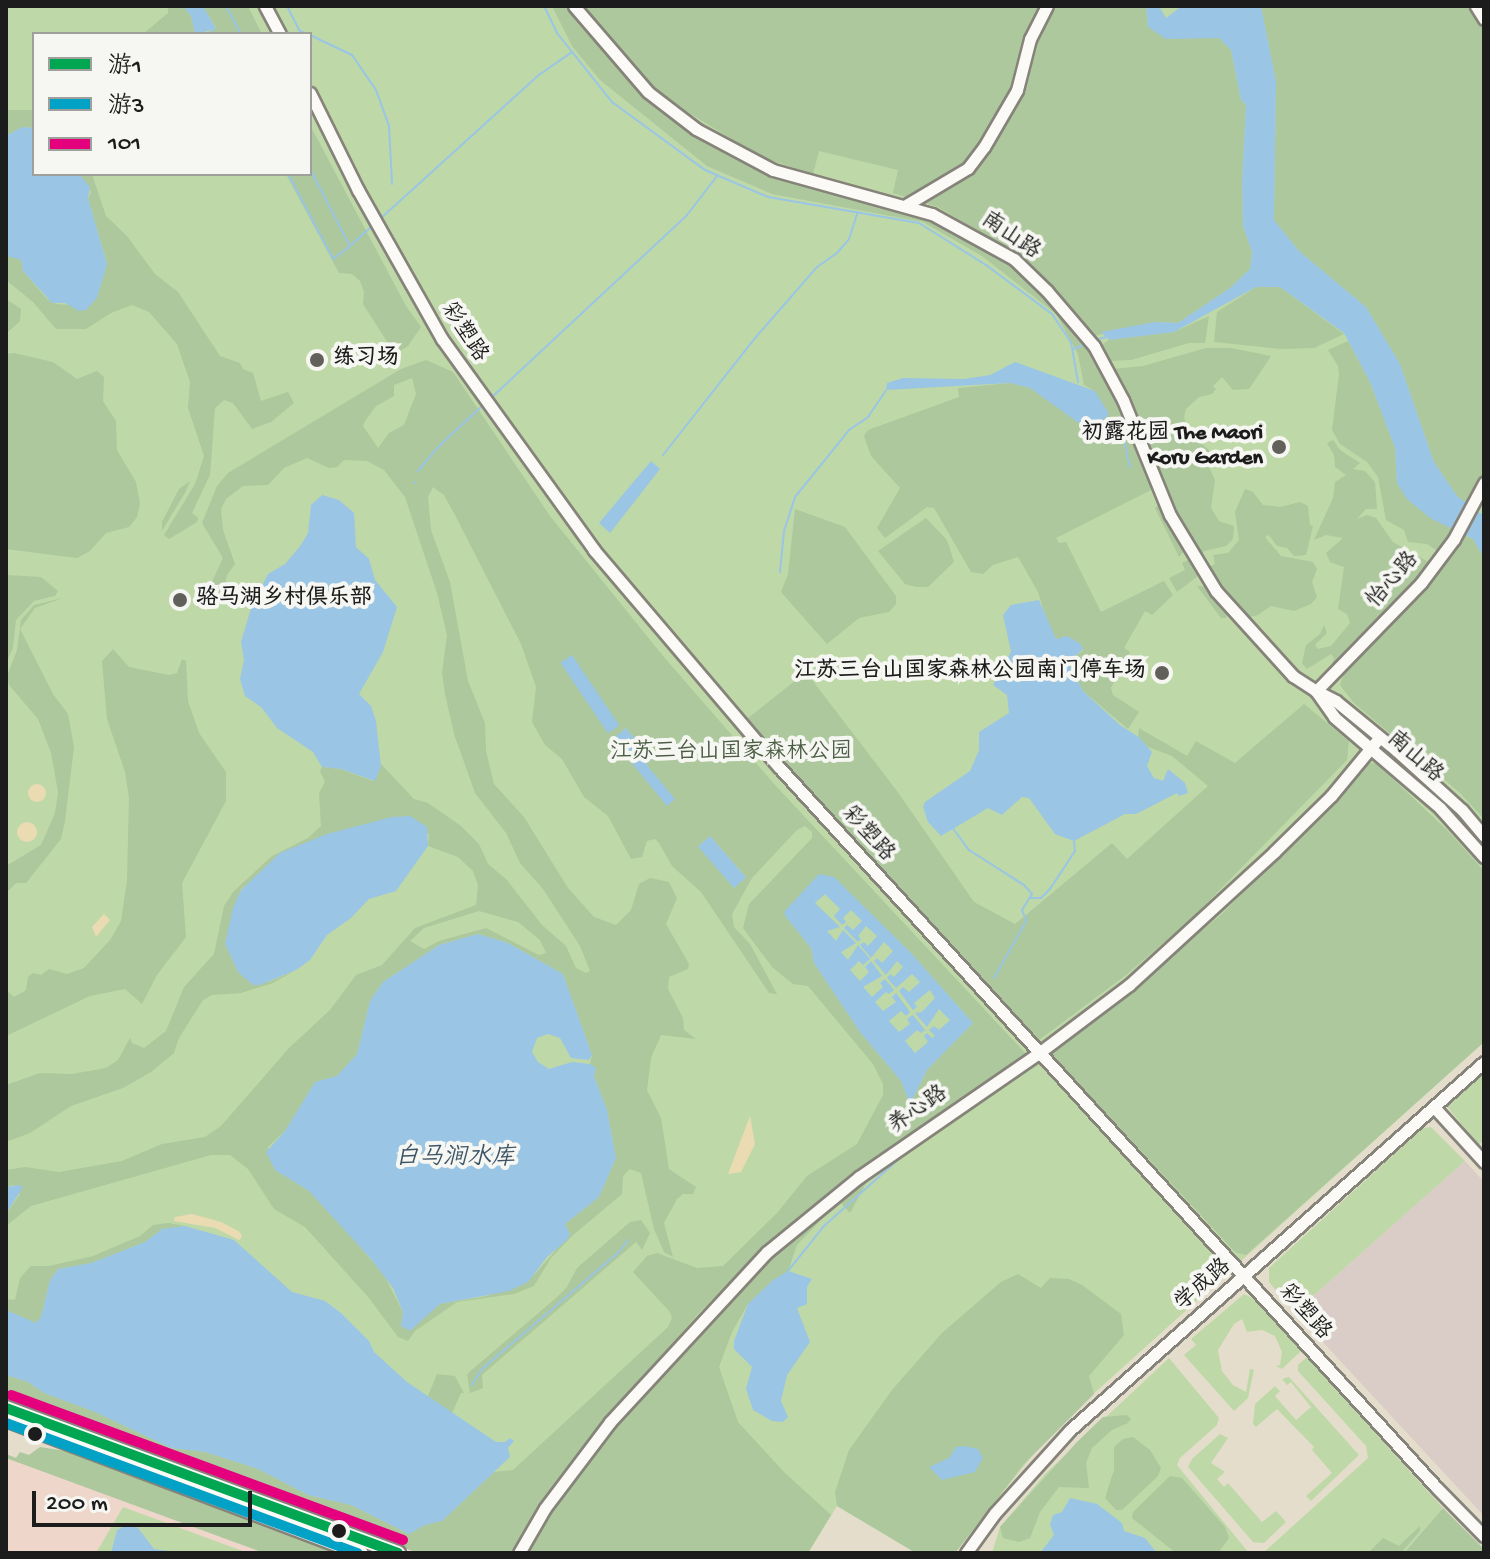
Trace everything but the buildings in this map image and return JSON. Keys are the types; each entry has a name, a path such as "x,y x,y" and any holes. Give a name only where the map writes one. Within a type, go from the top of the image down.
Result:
{"main road":[{"path":"6,1408 398,1553"},
{"path":"6,1419 360,1553"}],"street":[{"path":"265,6 279,32"},
{"name":"南山路","path":"574,6 648,92 696,129 773,170 906,205 972,233 1014,259 1094,346 1123,400 1170,515 1216,591 1290,672 1336,701 1462,810 1484,836"},
{"path":"906,205 968,168 984,147 1017,90 1030,39 1047,6"},
{"path":"1476,6 1484,19"},
{"name":"彩塑路","path":"312,97 358,190 442,339 594,550 769,756 1484,1536"},
{"name":"怡心路","path":"1316,691 1403,604 1454,539 1484,483"},
{"name":"南山路","path":"1316,691 1334,717 1440,808 1484,857"},
{"name":"养心路","path":"519,1553 545,1508 610,1422 767,1252 859,1177 1040,1052 1129,985 1219,905 1331,796 1379,738"},
{"name":"学成路","path":"966,1553 995,1513 1070,1430 1484,1062"},
{"path":"1434,1107 1484,1162"}],"shaded area":[{"path":"1465,1161 1484,1182 1484,1516 1295,1312"},
{"path":"6,1458 180,1521 264,1553 6,1553"}],"green space":[{"name":"江苏三台山国家森林公园","path":"6,6 1484,6 1484,1042 1050,1433 955,1553 916,1553 837,1506 808,1553 418,1553 6,1395"},
{"path":"168,6 183,6 191,16 195,32 145,32 168,13"},
{"path":"203,6 248,6 261,32 208,32 216,28"},
{"path":"552,6 570,6 604,52 642,92 736,156 930,216 1011,262 1070,322 1096,358 1124,408 1153,489 1056,538 1059,543 1066,542 1101,612 1164,581 1173,595 1152,615 1145,611 1124,648 1130,652 1111,688 1113,695 1139,712 1128,729 1083,691 1068,663 1083,650 1081,644 1059,640 1051,634 1038,592 1018,557 993,565 983,574 971,572 934,508 927,507 885,538 877,528 900,488 871,456 864,436 868,430 959,397 958,388 1010,383 1030,388 1048,400 1095,391 1084,385 1078,354 1056,314 982,256 923,222 772,194 707,166 600,80 572,46"},
{"path":"585,6 1146,6 1148,27 1219,38 1231,50 1241,100 1246,105 1243,226 1252,252 1250,269 1230,288 1178,323 1155,322 1094,336 1056,289 1021,256 938,207 893,193 898,170 819,151 813,174 761,157 663,97 624,59"},
{"path":"1261,6 1472,6 1484,29 1484,479 1467,504 1457,496 1434,462 1400,364 1366,307 1299,251 1274,220 1276,81"},
{"path":"6,110 32,110 32,128 22,127 6,136"},
{"path":"312,129 406,306 421,327 408,346 395,354 363,304 364,292 360,281 352,274 339,273 287,176 312,176"},
{"path":"80,176 93,176 106,216 127,236 155,274 178,292 220,356 240,363 243,369 253,373 261,401 288,392 294,403 271,422 252,429 233,403 224,400 215,408 210,475 192,513 198,518 197,522 169,539 164,535 195,484 204,456 188,408 190,382 177,344 149,312 132,305 111,313 86,329 56,329 33,302 6,280 6,251 21,260 23,271 47,299 56,304 72,305 97,298 107,263 88,198 91,192"},
{"path":"1256,287 1280,287 1344,334 1314,348 1281,349 1214,342 1217,312"},
{"path":"6,299 21,309 20,321 6,334"},
{"path":"1209,316 1205,343 1189,343 1131,360 1107,361 1098,347 1109,340 1174,332"},
{"path":"1348,341 1370,382 1395,448 1397,483 1455,530 1440,553 1427,544 1408,542 1404,530 1386,520 1378,477 1367,462 1340,444 1332,430 1339,374 1338,366 1328,350"},
{"path":"1206,348 1231,348 1271,356 1249,389 1233,390 1222,377 1213,386 1216,389 1212,394 1199,397 1186,409 1184,417 1189,433 1209,450 1208,465 1215,480 1211,508 1219,521 1234,526 1233,539 1226,546 1204,551 1200,556 1170,506 1134,409 1113,369 1143,366"},
{"path":"6,354 53,362 77,379 97,371 104,377 103,401 116,421 117,450 136,482 140,504 137,517 129,527 106,533 90,551 77,558 6,549"},
{"path":"426,360 453,372 550,516 663,656 776,786 1026,1054 853,1175 761,1250 697,1315 562,1474 510,1553 418,1553 6,1395 6,1375 28,1382 44,1393 95,1412 171,1448 205,1452 258,1469 308,1495 351,1505 409,1534 425,1525 442,1521 494,1472 513,1470 668,1327 672,1318 670,1312 633,1272 647,1256 657,1253 697,1268 723,1266 777,1213 807,1176 857,1144 883,1095 883,1084 873,1064 808,986 793,984 772,967 743,928 749,904 812,838 812,832 805,826 797,830 752,878 732,914 734,927 750,944 777,994 769,993 701,892 672,866 659,843 655,839 647,841 642,857 631,859 608,816 584,797 562,759 545,745 532,722 536,687 521,644 444,495 433,487 428,497 431,530 450,582 468,681 485,723 486,751 494,784 524,817 568,888 594,917 616,925 631,910 639,884 650,878 669,882 677,898 666,924 689,964 688,969 669,977 668,989 683,1018 684,1030 696,1039 661,1035 651,1058 647,1090 661,1118 669,1169 696,1187 693,1194 683,1194 677,1199 664,1223 673,1257 664,1252 654,1229 641,1173 630,1169 623,1176 622,1194 572,1236 551,1258 534,1286 514,1294 457,1302 415,1331 408,1341 398,1337 369,1298 305,1227 274,1209 248,1169 230,1155 211,1155 31,1206 6,1226 6,1214 20,1194 14,1185 6,1187 6,1170 25,1167 59,1172 122,1161 162,1144 205,1137 221,1126 289,1048 330,1010 356,975 382,965 415,928 476,905 478,885 473,871 458,857 428,846 429,834 379,821 300,845 241,889 225,944 238,972 269,982 296,970 273,983 241,993 212,995 203,1000 179,1038 174,1053 151,1072 123,1088 71,1106 30,1133 6,1142 6,1085 40,1073 72,1074 106,1068 118,1060 130,1038 132,1043 144,1048 166,1031 184,987 214,954 224,906 233,892 272,856 308,838 321,826 319,793 325,782 320,771 322,767 340,769 373,781 381,766 379,762 414,799 428,803 461,826 479,844 488,864 506,879 542,925 566,946 576,968 586,973 590,971 580,946 543,889 520,863 506,833 475,793 454,734 445,694 442,673 447,635 437,593 405,497 384,470 367,461 344,460 337,467 329,468 307,458 284,468 268,485 243,486 226,499 221,509 223,530 235,564 227,575 223,594 210,586 223,558 202,523 217,486 228,473 401,369","holes":["412,378 416,394 404,425 389,433 378,448 363,426 376,406 394,396 394,385","626,728 651,759 646,763 667,805 613,740","710,836 746,877 734,888 698,846","833,877 912,954 973,1023 927,1070 910,1104 901,1081 860,1032 814,963 811,948 786,917","479,911 518,922 540,940 546,953 539,955 486,928 439,941 424,949 410,941 424,928","478,934 508,943 563,974 592,1055 590,1064 596,1069 594,1076 607,1110 616,1158 599,1197 565,1224 570,1234 534,1275 487,1296 440,1304 401,1326 403,1312 384,1275 328,1209 309,1191 275,1170 268,1147 285,1131 315,1082 337,1076 357,1054 370,1001 383,982 439,945"]},
{"path":"1333,440 1340,450 1360,463 1353,469 1365,471 1375,482 1377,509 1366,509 1357,519 1367,515 1376,518 1393,542 1432,564 1329,671 1334,658 1331,654 1307,669 1302,663 1306,645 1320,634 1324,625 1327,633 1315,645 1318,649 1331,646 1350,623 1347,614 1338,609 1344,567 1330,562 1326,553 1343,538 1326,535 1314,540 1333,498 1335,482 1346,475 1335,467 1334,455 1327,443"},
{"path":"190,481 162,531 162,522 179,489"},
{"path":"1245,489 1253,492 1263,505 1280,507 1300,502 1308,506 1310,525 1313,526 1306,555 1294,556 1287,548 1277,546 1269,535 1265,537 1281,556 1313,562 1317,569 1312,582 1317,597 1311,604 1294,611 1271,606 1258,615 1242,619 1205,569 1215,564 1213,555 1228,553 1239,540 1235,512"},
{"path":"1159,505 1185,550 1179,557 1155,508"},
{"path":"795,509 845,527 896,596 896,604 889,612 859,618 827,644 781,592 788,574"},
{"path":"926,518 947,540 954,562 928,587 916,587 905,584 878,551"},
{"path":"1463,535 1473,539 1484,558 1484,819 1460,793 1353,702 1340,685 1346,668 1427,584"},
{"path":"1188,560 1198,576 1177,592 1169,578 1185,570 1182,563"},
{"path":"6,575 41,577 58,591 55,596 34,601 16,620 13,648 6,663"},
{"path":"1197,586 1209,587 1228,610 1226,618 1221,618"},
{"path":"63,598 35,608 20,629 53,694 68,714 74,747 65,821 61,839 26,883 16,883 6,893 6,866 41,845 55,813 58,792 51,753 38,719 9,685 7,676 17,650 21,620 34,605"},
{"path":"113,649 129,667 169,675 177,673 182,659 186,661 188,701 199,733 226,772 226,801 182,883 186,937 157,975 142,1004 125,989 90,996 6,1036 6,990 14,997 26,990 28,977 33,973 41,975 49,969 67,974 84,968 110,940 121,921 127,880 129,798 125,772 107,719 102,661"},
{"path":"806,672 897,791 974,902 1015,924 1112,843 1127,859 1208,786 1172,756 1148,747 1138,736 1139,728 1187,756 1196,741 1235,763 1304,704 1349,741 1347,760 1191,919 1126,975 1039,1040 1030,1037 747,719"},
{"path":"1370,763 1377,764 1449,832 1484,871 1484,1042 1246,1255 1235,1252 1050,1053 1222,914"},
{"path":"1484,1070 1484,1140 1478,1145 1446,1105"},
{"path":"1431,1127 1465,1161 1295,1312 1269,1282 1269,1268 1423,1128"},
{"path":"872,1172 850,1213 841,1203 820,1221 797,1245 788,1271 748,1304 732,1332 719,1367 738,1422 784,1472 831,1515 808,1553 522,1553 549,1509 612,1426 768,1255"},
{"path":"641,1220 650,1233 642,1250 636,1242 482,1375 483,1388 470,1393 467,1374 556,1298 567,1287 577,1268 630,1222"},
{"path":"168,1223 185,1226 162,1229 145,1242 91,1263 58,1269 50,1280 41,1317 36,1323 6,1310 6,1299 15,1300 20,1278 31,1266 49,1266 93,1256 140,1236 153,1225"},
{"path":"1018,1274 1041,1288 1050,1278 1069,1279 1082,1285 1121,1314 1124,1335 1089,1376 1094,1394 1023,1465 955,1553 916,1553 837,1506 835,1492 849,1450 892,1390 942,1333 1001,1282"},
{"path":"1244,1294 1254,1299 1301,1351 1282,1369 1276,1366 1280,1365 1282,1352 1275,1336 1262,1330 1247,1332 1242,1319 1234,1324 1218,1350 1222,1371 1233,1385 1246,1392 1250,1369 1254,1370 1248,1398 1234,1411 1184,1355 1196,1345 1191,1339"},
{"path":"1307,1357 1443,1508 1404,1553 1263,1553 1368,1458 1366,1446 1298,1371 1298,1365"},
{"path":"1169,1358 1219,1418 1217,1425 1180,1458 1177,1465 1249,1553 992,1553 1000,1527 1045,1474"},
{"path":"437,1374 455,1376 464,1393 461,1393 452,1413 428,1396"},
{"path":"1289,1377 1359,1455 1311,1501 1306,1496 1332,1473 1312,1450 1314,1447 1277,1409 1256,1427 1253,1424 1255,1404 1275,1386 1280,1391 1275,1396 1296,1420 1311,1407 1291,1382 1287,1385 1282,1379"},
{"path":"1127,1415 1131,1419 1128,1423 1112,1430 1092,1448 1086,1463 1089,1488 1059,1487 1040,1512 1030,1538 1019,1542 1003,1538 1000,1527 1077,1442 1103,1417"},
{"path":"1220,1434 1228,1438 1211,1463 1225,1472 1217,1479 1224,1487 1228,1483 1262,1522 1276,1511 1286,1522 1264,1543 1253,1542 1188,1467 1192,1459"},
{"path":"1133,1437 1150,1450 1161,1468 1158,1476 1122,1510 1116,1510 1105,1498 1114,1470 1114,1447 1123,1439"},
{"path":"40,1447 72,1452 341,1552 264,1553 6,1458 6,1454 16,1458 20,1452 29,1455"},
{"path":"1170,1476 1182,1478 1225,1527 1229,1538 1218,1553 1176,1553 1132,1518 1133,1512"},
{"path":"123,1507 248,1553 96,1553"},
{"path":"1443,1508 1484,1549 1484,1553 1404,1553"},
{"path":"1420,1526 1420,1531 1401,1553 1368,1553 1383,1538 1399,1546"}],"sand":[{"path":"33,784 41,784 46,793 44,800 33,802 28,797 28,789"},
{"path":"27,822 34,825 37,832 34,839 27,842 20,839 17,832 20,825"},
{"path":"104,914 110,920 96,937 92,927"},
{"path":"750,1116 755,1144 741,1172 728,1174"},
{"path":"192,1214 221,1222 240,1232 242,1237 239,1240 215,1228 174,1221 175,1217"}],"water":[{"path":"183,6 203,6 216,29 195,32 191,16"},
{"path":"1146,6 1159,6 1166,18 1182,6 1261,6 1276,81 1274,220 1299,251 1366,307 1400,364 1434,462 1457,496 1484,516 1484,558 1473,539 1430,518 1407,499 1397,483 1395,448 1370,382 1344,333 1280,287 1256,287 1174,332 1109,340 1101,332 1155,322 1178,323 1230,288 1250,269 1252,252 1243,226 1246,105 1241,100 1231,50 1219,38 1166,39 1148,27"},
{"path":"22,127 32,128 32,176 81,176 90,187 88,198 107,264 97,298 86,310 79,311 65,303 52,303 23,271 21,260 7,256 6,136"},
{"path":"1015,362 1095,391 1109,414 1097,427 1080,424 1030,388 1010,383 886,390 887,383 903,378 964,379 990,375"},
{"path":"651,461 660,469 610,533 599,523"},
{"path":"322,495 339,500 354,513 356,547 369,559 375,580 397,607 383,652 359,694 371,706 376,721 381,766 375,781 341,769 322,767 313,752 277,728 261,707 245,696 240,679 244,660 241,642 252,605 268,574 285,564 301,545 308,533 311,505"},
{"path":"1039,600 1056,639 1067,636 1081,644 1083,649 1068,663 1083,691 1120,725 1140,738 1152,752 1147,766 1154,778 1163,781 1168,769 1185,783 1188,793 1179,796 1177,793 1136,814 1125,814 1074,841 1055,834 1029,798 1022,797 1002,815 988,808 941,836 928,822 923,807 925,802 970,771 979,750 979,732 1009,713 1007,695 993,685 1011,652 1003,615 1011,605"},
{"path":"572,655 620,725 608,733 560,663"},
{"path":"626,728 651,759 646,764 675,799 667,806 612,739"},
{"path":"410,816 427,827 428,846 396,891 369,899 351,918 327,935 310,960 296,970 260,985 253,985 238,972 225,944 233,908 241,890 280,853 327,834 392,817"},
{"path":"710,836 746,878 734,888 698,846"},
{"path":"819,874 834,877 912,954 973,1023 927,1070 910,1104 901,1081 860,1032 814,963 811,948 784,912","holes":["825,894 840,909 834,916 842,925 846,922 843,918 851,910 862,921 853,930 847,925 844,928 858,942 861,939 858,936 866,926 877,936 868,946 864,942 860,945 871,958 884,942 893,951 882,963 877,958 874,961 886,975 897,961 903,967 894,977 890,974 887,978 896,988 912,974 920,982 909,992 903,987 899,991 913,1010 917,1007 914,1003 930,990 935,998 922,1012 915,1013 927,1027 939,1009 950,1020 939,1030 934,1026 929,1030 935,1036 932,1038 927,1033 924,1036 928,1042 915,1053 905,1041 917,1030 921,1033 925,1030 913,1015 907,1019 910,1024 899,1032 889,1021 901,1011 906,1016 910,1012 896,993 892,997 896,1002 883,1011 875,1002 886,992 889,994 894,990 885,979 880,983 883,987 872,997 863,987 882,976 871,961 865,967 869,972 860,981 850,970 859,961 863,965 870,959 858,945 848,960 841,952 856,943 843,930 836,941 827,931 840,927 815,903"]},
{"name":"白马涧水库","path":"478,934 508,943 563,974 592,1055 589,1060 571,1058 560,1038 548,1034 537,1038 532,1052 538,1062 549,1069 572,1062 590,1064 596,1068 594,1076 607,1110 616,1158 599,1197 565,1224 570,1234 567,1240 547,1257 528,1282 509,1291 440,1304 410,1331 401,1326 403,1312 393,1288 371,1259 309,1191 275,1170 266,1152 285,1131 315,1082 337,1076 357,1054 370,1001 383,982 439,945"},
{"path":"6,1187 23,1187 6,1214"},
{"path":"185,1226 234,1240 292,1292 325,1301 341,1313 369,1341 374,1352 407,1382 496,1442 505,1442 510,1438 514,1441 508,1448 510,1457 442,1521 425,1525 409,1534 351,1505 308,1495 258,1469 205,1452 171,1448 95,1412 44,1393 28,1382 6,1375 6,1310 36,1323 41,1317 50,1280 58,1269 91,1263 145,1242 162,1229"},
{"path":"788,1271 812,1279 807,1287 807,1304 797,1308 810,1342 787,1375 781,1401 788,1417 783,1422 772,1421 753,1410 746,1389 752,1367 734,1349 734,1341 748,1304 773,1280"},
{"path":"956,1447 978,1449 983,1458 975,1472 942,1480 929,1467 949,1458"},
{"path":"1070,1498 1097,1504 1122,1523 1124,1531 1145,1538 1157,1553 1040,1553 1054,1535 1050,1525 1053,1515 1062,1512"},
{"path":"128,1524 138,1528 154,1549 186,1553 111,1553 117,1530"}],"waterway":[{"path":"226,6 240,32"},
{"path":"287,6 303,32"},
{"path":"544,6 557,33 612,102 705,170 768,197 919,223 986,265 1052,314 1071,342 1078,382"},
{"path":"312,36 352,55 376,90 389,126 392,184"},
{"path":"380,219 539,75 572,52"},
{"path":"289,176 333,259 350,246 312,173"},
{"path":"491,398 687,215 717,176"},
{"path":"663,455 756,337 817,267 837,253 849,239 858,212"},
{"path":"351,245 371,227"},
{"path":"1096,340 1106,337"},
{"path":"1073,349 1086,344"},
{"path":"780,572 784,531 795,497 849,430 868,417 886,390"},
{"path":"418,471 439,446 481,407"},
{"path":"1101,420 1115,428 1125,444 1130,467"},
{"path":"952,827 969,850 1024,885 1032,894 1022,910 1026,920 1023,927 994,978"},
{"path":"1031,898 1041,898 1050,889 1075,851 1074,841"},
{"path":"788,1271 824,1226 910,1149"},
{"path":"472,1385 482,1369 619,1252 628,1240"}],"transit line":[{"name":"101","path":"11,1395 403,1540"},
{"name":"游1","path":"6,1408 398,1553"},
{"name":"游3","path":"6,1423 358,1553"}],"place":[{"name":"练习场","path":"317,360"},
{"name":"初露花园 The Maori Koru Garden","path":"1279,447"},
{"name":"骆马湖乡村俱乐部","path":"180,600"},
{"name":"江苏三台山国家森林公园南门停车场","path":"1162,673"}]}
